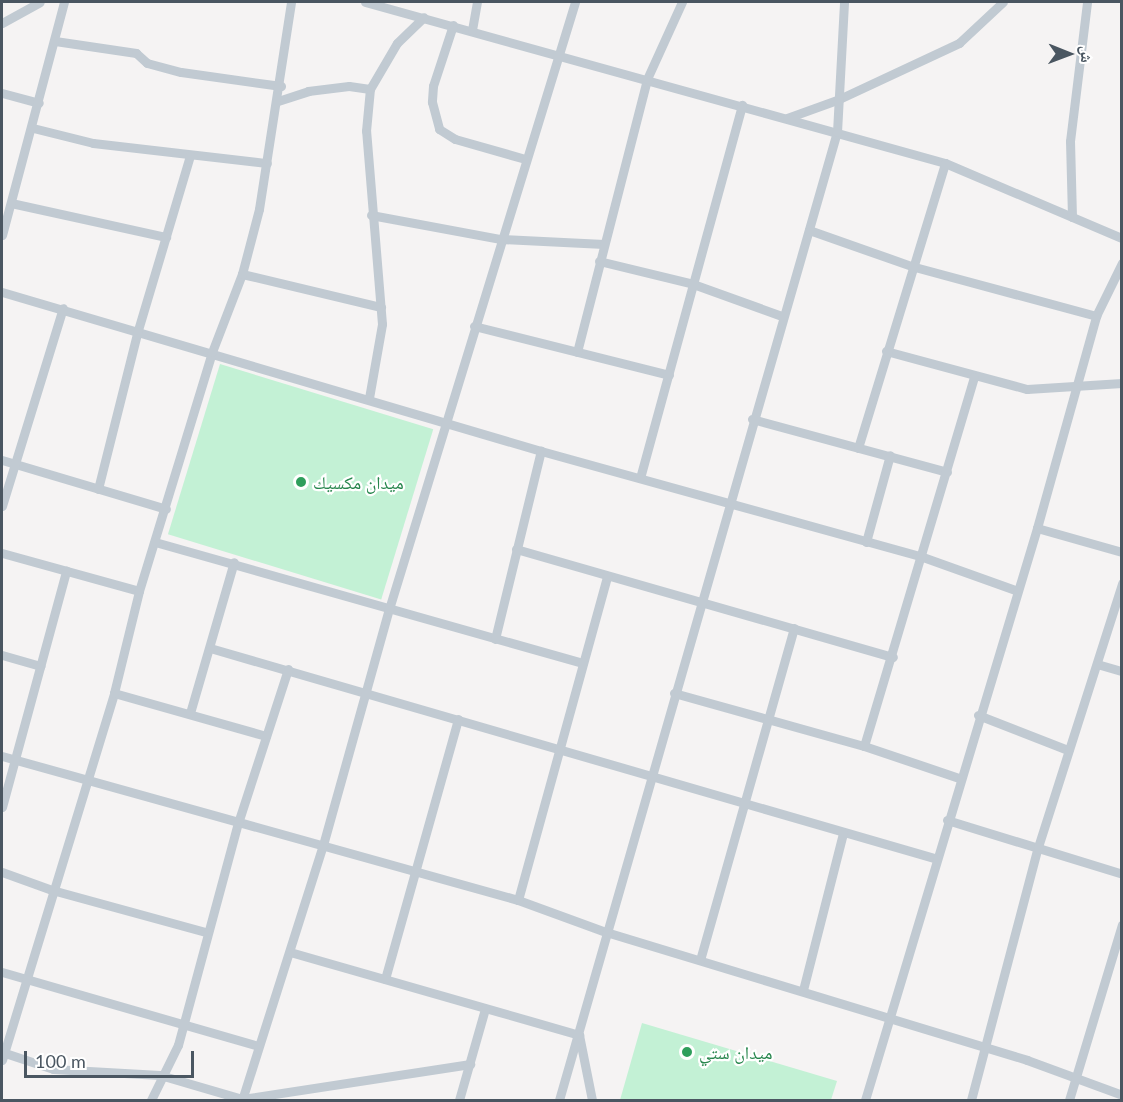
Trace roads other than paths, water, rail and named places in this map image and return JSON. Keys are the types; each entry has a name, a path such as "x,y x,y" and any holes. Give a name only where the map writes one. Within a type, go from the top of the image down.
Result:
{"street":[{"path":"2,22 40,2"},
{"path":"2,236 33,128 64,2"},
{"path":"291,2 267,163 242,274 212,352 166,509 139,591 114,693 2,1055 53,1069 160,1075 242,1100 470,1064"},
{"path":"365,2 558,53 945,163 1122,238"},
{"path":"472,30 477,2"},
{"path":"242,1100 323,845 389,609 445,421 575,2"},
{"path":"577,352 647,80 682,2"},
{"path":"559,1101 650,774 837,132 844,2"},
{"path":"788,118 837,100 959,43 1003,2"},
{"path":"1072,217 1070,141 1086,2"},
{"path":"369,398 382,324 371,215 366,131 370,89 397,43 424,17"},
{"path":"453,25 433,86 432,102 439,129 455,139 525,159"},
{"path":"55,41 136,53 147,63 181,72 280,86"},
{"path":"278,101 308,91 349,86 370,89"},
{"path":"2,93 39,103"},
{"path":"640,478 742,105"},
{"path":"33,128 93,143 190,156 267,163"},
{"path":"98,489 138,330 190,156"},
{"path":"858,448 911,266 945,163"},
{"path":"11,203 166,237"},
{"path":"371,215 501,239 603,244"},
{"path":"809,230 911,266 1096,316"},
{"path":"599,261 693,284 782,316"},
{"path":"865,1101 1015,590 1037,528 1096,316 1122,263"},
{"path":"242,274 381,307"},
{"path":"2,292 369,398 541,451 920,556 1015,590"},
{"path":"2,506 63,308"},
{"path":"474,326 669,375"},
{"path":"886,351 974,377 1035,390 1122,383"},
{"path":"864,746 893,657 920,556 974,377"},
{"path":"752,419 947,472"},
{"path":"495,639 541,451"},
{"path":"866,542 890,455"},
{"path":"2,460 166,509"},
{"path":"1037,528 1122,552"},
{"path":"155,542 234,562 389,609 582,663"},
{"path":"516,549 607,576 702,600 893,657"},
{"path":"2,553 139,591"},
{"path":"190,713 234,562"},
{"path":"2,807 66,571"},
{"path":"518,900 607,576"},
{"path":"971,1101 1038,847 1122,582"},
{"path":"700,960 771,720 794,628"},
{"path":"210,648 650,774 843,834 937,859"},
{"path":"2,655 40,666"},
{"path":"1097,664 1122,671"},
{"path":"151,1101 160,1075 173,1059 206,932 238,823 288,669"},
{"path":"114,693 266,736"},
{"path":"674,693 864,746 959,778"},
{"path":"978,715 1068,750"},
{"path":"385,979 458,719"},
{"path":"2,756 518,900 606,932 987,1047 1122,1095"},
{"path":"947,820 1122,874"},
{"path":"803,990 843,834"},
{"path":"2,872 52,890 206,932"},
{"path":"1069,1101 1122,925"},
{"path":"290,952 485,1010 579,1035"},
{"path":"2,972 182,1022 258,1046"},
{"path":"459,1101 485,1010"},
{"path":"579,1035 592,1101"}],"place":[{"name":"ميدان مكسيك","path":"301,482"},
{"name":"ميدان ستي","path":"687,1052"}]}
